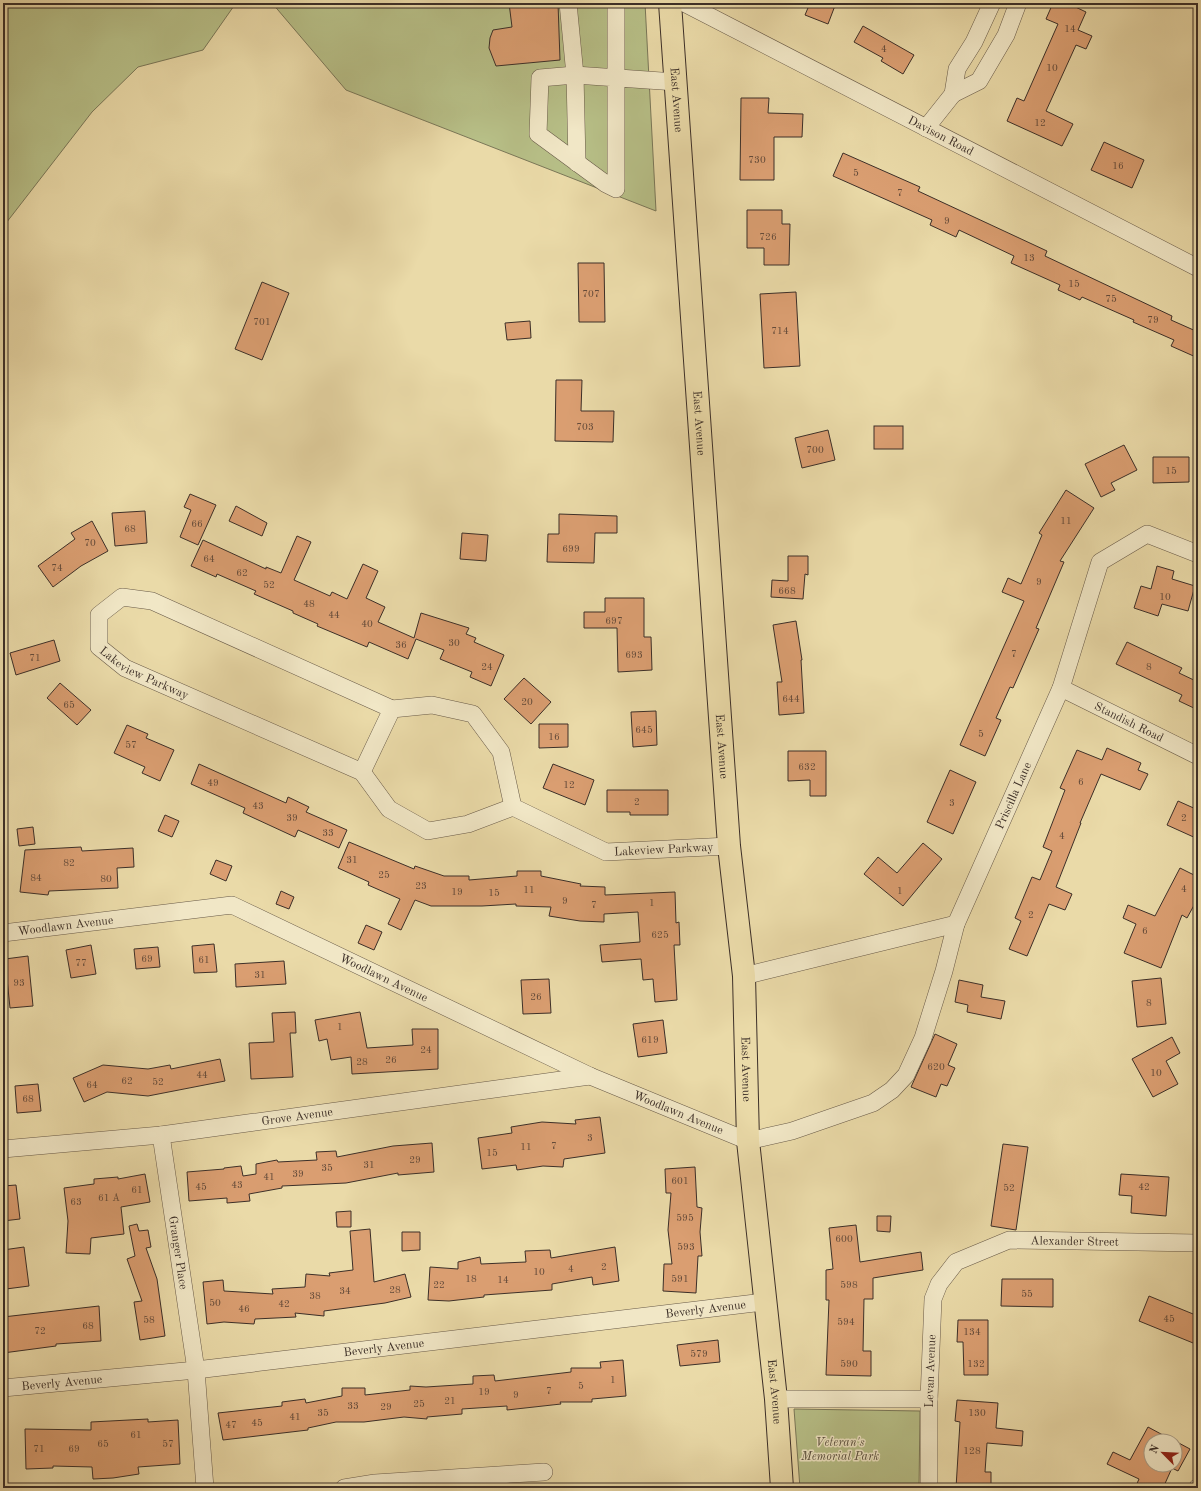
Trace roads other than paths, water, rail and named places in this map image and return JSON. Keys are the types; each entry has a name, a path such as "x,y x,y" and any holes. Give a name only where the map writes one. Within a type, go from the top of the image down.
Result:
{"highway":[{"name":"East Avenue","path":"670,3 729,846 744,976 748,1142 764,1302 776,1399 782,1488"}],"street":[{"path":"568,3 575,75 577,163"},
{"path":"616,3 617,79 616,189 606,184 538,134 540,78 575,75 617,79 676,82"},
{"name":"Davison Road","path":"684,3 1198,268"},
{"path":"953,94 957,69 974,42 992,3"},
{"path":"926,128 953,94 979,81 1006,35 1018,3"},
{"name":"Priscilla Lane","path":"748,1142 844,1114 873,1103 892,1090 906,1075 923,1038 944,971 956,924 1061,688 1100,562 1147,534 1198,554"},
{"name":"Lakeview Parkway","path":"362,772 125,668 99,647 99,615 122,597 152,601 392,709 432,705 473,714 501,752 513,807 606,852 729,846"},
{"name":"Standish Road","path":"1061,688 1198,756"},
{"path":"392,709 362,772 389,810 428,831 468,824 513,807"},
{"name":"Woodlawn Avenue","path":"3,933 232,905 590,1076 748,1142"},
{"path":"744,976 956,924"},
{"name":"Grove Avenue","path":"3,1149 161,1136 590,1076"},
{"name":"Granger Place","path":"161,1136 196,1370 205,1488"},
{"name":"Alexander Street","path":"956,1262 1009,1240 1198,1243"},
{"name":"Levan Avenue","path":"930,1488 929,1399 932,1298 939,1284 956,1262"},
{"name":"Beverly Avenue","path":"3,1388 196,1370 764,1302"},
{"path":"776,1399 929,1399"},
{"path":"349,1488 375,1483 544,1472"}],"park label":[{"name":"Veteran's Memorial Park","path":"840,1449"}]}
